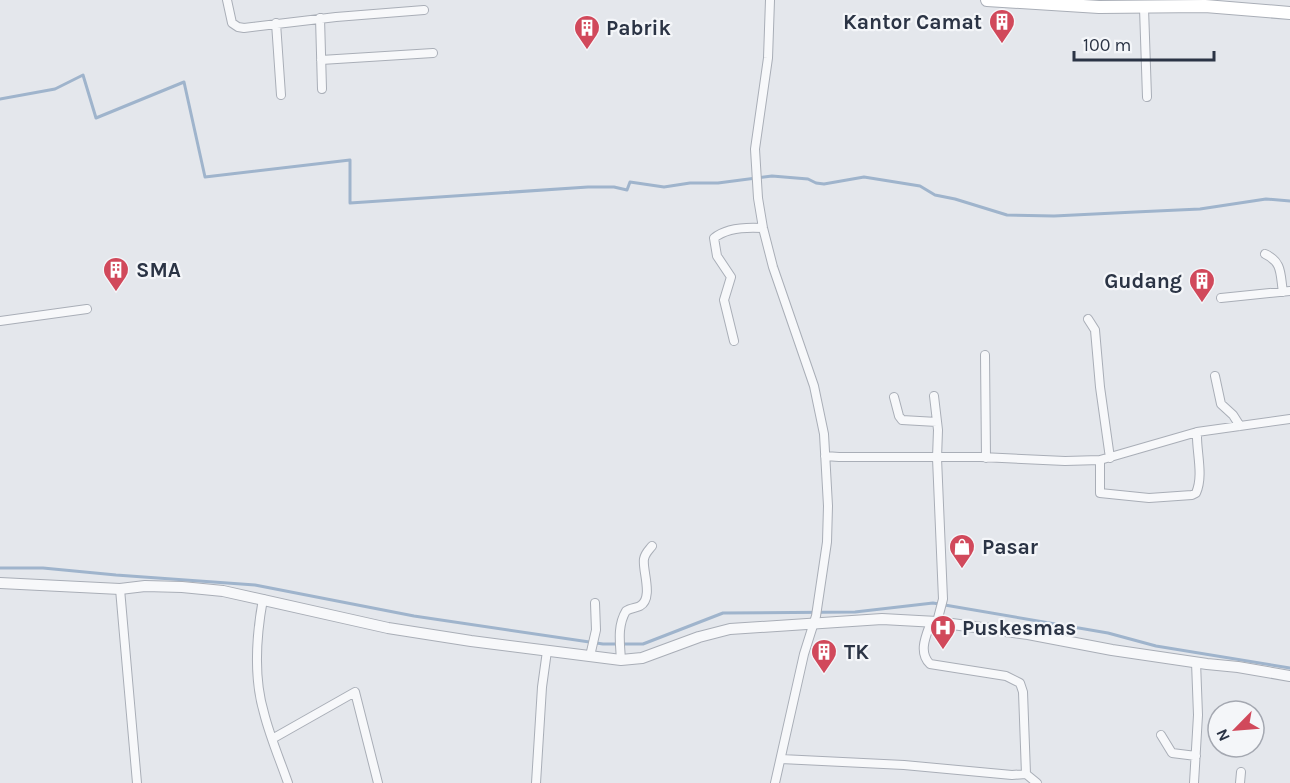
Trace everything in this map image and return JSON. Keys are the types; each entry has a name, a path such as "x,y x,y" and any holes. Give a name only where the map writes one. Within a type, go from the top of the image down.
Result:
{"main road":[{"path":"987,0 1144,8 1205,6 1290,13"}],"street":[{"path":"227,0 230,19 234,25 244,28 320,18 424,10"},
{"path":"770,0 768,58 755,149 757,188 763,228 773,267 814,386 821,414 828,506 827,542 815,620 804,654 775,783"},
{"path":"1144,8 1147,97"},
{"path":"320,18 322,89"},
{"path":"276,23 282,95"},
{"path":"321,60 433,54"},
{"path":"734,341 724,300 731,276 717,256 714,238 724,232 763,228"},
{"path":"1221,298 1286,292 1278,264 1274,258 1265,254"},
{"path":"0,321 87,309"},
{"path":"1088,319 1095,330 1110,458"},
{"path":"985,355 986,458"},
{"path":"1215,376 1219,401 1240,426"},
{"path":"934,396 938,430 942,603 923,652 924,657 930,664 1006,676 1022,686 1026,774"},
{"path":"894,397 899,417 902,420 937,422"},
{"path":"825,456 1100,460 1197,432 1290,419"},
{"path":"1100,460 1100,493 1149,498 1192,495 1196,493 1199,478 1197,432"},
{"path":"621,660 620,624 628,609 640,606 644,602 647,583 644,560 652,546"},
{"path":"0,583 120,589 145,586 182,587 223,591 388,628 547,651 592,648 621,660 642,658 699,637 730,629 815,620 882,620 934,622 1028,634 1112,651 1290,676"},
{"path":"120,589 137,783"},
{"path":"263,599 256,663 263,712 288,783"},
{"path":"592,648 596,630 595,603"},
{"path":"536,783 542,687 547,651"},
{"path":"1194,783 1198,714 1196,662"},
{"path":"272,739 355,692 378,783"},
{"path":"1161,735 1173,753 1197,756"},
{"path":"781,759 904,765 1012,776 1026,774 1037,783"},
{"path":"1240,783 1241,772"}],"waterway":[{"path":"0,99 55,89 83,75 96,118 184,82 205,177 350,160 350,203 588,187 614,187 627,190 630,182 664,187 772,176 808,179 824,184 864,177 920,186 935,195 1007,215 1054,216 1200,209 1266,199 1290,201"},
{"path":"0,568 43,568 255,585 414,616 603,644 643,644 723,613 855,612 933,603 1108,633 1156,646 1290,668"}],"place":[{"name":"Kantor Camat","path":"1002,45"},
{"name":"Pabrik","path":"587,51"},
{"name":"SMA","path":"116,293"},
{"name":"Gudang","path":"1202,304"},
{"name":"Pasar","path":"962,570"},
{"name":"Puskesmas","path":"943,651"},
{"name":"TK","path":"824,675"}]}
